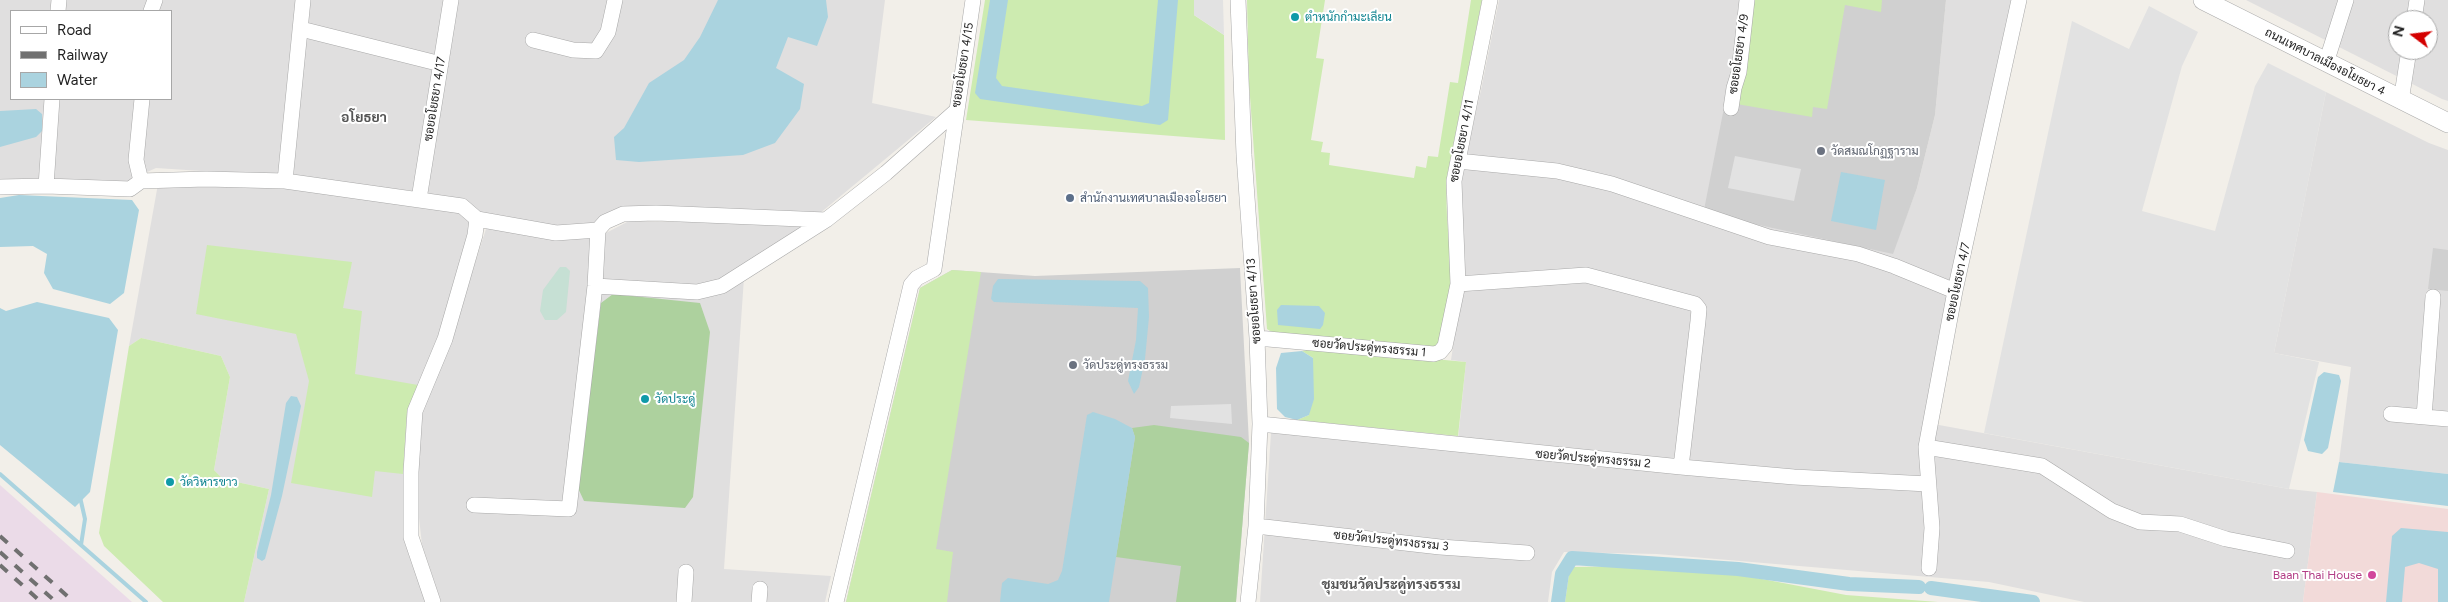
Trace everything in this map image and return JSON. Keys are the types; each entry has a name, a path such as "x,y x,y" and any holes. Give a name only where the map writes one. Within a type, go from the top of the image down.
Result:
{"street":[{"path":"286,181 302,29 303,0"},
{"name":"ซอยอโยธยา 4/17","path":"420,199 451,0"},
{"path":"533,40 573,50 596,51 608,32 615,0"},
{"name":"ซอยอโยธยา 4/15","path":"836,602 911,284 917,278 934,270 973,0"},
{"name":"ซอยอโยธยา 4/13","path":"1238,0 1244,155 1257,338 1260,424 1256,526 1248,602"},
{"name":"ซอยอโยธยา 4/11","path":"1458,284 1453,204 1454,181 1490,0"},
{"name":"ซอยอโยธยา 4/9","path":"1731,108 1739,72 1746,0"},
{"name":"ซอยอโยธยา 4/7","path":"1929,568 1932,528 1926,448 1956,292 2019,0"},
{"name":"ถนนเทศบาลเมืองอโยธยา 4","path":"2203,0 2448,123"},
{"path":"2326,63 2346,0"},
{"path":"302,29 441,64"},
{"path":"2401,101 2407,60"},
{"path":"46,186 52,100"},
{"path":"142,100 136,160 142,181"},
{"path":"595,286 697,292 722,286 826,220 886,173 956,111"},
{"path":"1458,161 1556,170 1612,184 1769,237 1858,254 1894,266 1956,292"},
{"path":"0,187 46,186 130,189 142,181 206,179 286,181 462,206 477,219 556,232 598,230"},
{"path":"474,505 570,509 595,286 598,230 605,222 624,214 656,213 826,220"},
{"path":"433,602 411,537 411,472 415,411 445,339 476,235 477,219"},
{"path":"1458,284 1586,275 1695,304 1699,309 1681,467"},
{"name":"ซอยวัดประดู่ทรงธรรม 1","path":"1257,338 1434,354 1440,352 1445,346 1458,284"},
{"path":"2424,417 2433,298"},
{"path":"2391,414 2448,419"},
{"name":"ซอยวัดประดู่ทรงธรรม 2","path":"1260,424 1681,467 1928,484"},
{"path":"1926,448 2042,466 2112,511 2140,522 2180,524 2226,539 2287,550"},
{"name":"ซอยวัดประดู่ทรงธรรม 3","path":"1256,526 1440,547 1527,553"},
{"path":"684,602 686,572"}],"shaded area":[{"path":"0,0 445,0 414,191 293,177 156,168 123,183 0,181"},
{"path":"458,0 885,0 872,103 936,117 819,214 634,207 591,226 554,228 480,214 426,195"},
{"path":"1194,0 1223,0 1224,35 1194,15"},
{"path":"1499,0 1745,0 1892,254 1917,188 1935,115 1946,0 2015,0 1928,423 2289,489 2317,492 2303,602 2084,602 1989,582 1657,554 1564,552 1552,572 1548,602 1260,602 1271,433 1457,449 1466,362 1451,360 1464,275 1459,183 1481,90"},
{"name":"วัดสมณโกฏฐาราม","path":"1745,0 1946,0 1935,115 1917,188 1893,254 1745,222 1704,210"},
{"path":"2246,0 2448,0 2448,101 2442,99"},
{"path":"2149,6 2198,32 2182,66 2142,211 2215,231 2255,86 2268,63 2326,92 2274,353 2319,362 2289,489 1984,433 2072,21 2129,49"},
{"path":"2326,92 2429,143 2448,150 2448,474 2339,462 2351,367 2274,353"},
{"path":"1735,156 1801,169 1794,201 1728,188"},
{"path":"158,184 296,189 462,213 470,218 473,234 453,302 407,411 403,474 404,532 426,602 244,602 269,489 223,479 214,470 230,377 221,356 141,338 129,346"},
{"path":"629,221 806,224 745,263 724,569 831,576 825,602 441,602 422,545 417,500 421,413 451,337 487,226 604,234"},
{"path":"2433,248 2448,250 2448,291 2428,289"},
{"name":"วัดประดู่ทรงธรรม","path":"1240,268 1249,443 1236,602 846,602 920,288 952,270 1035,276"},
{"path":"1231,404 1232,424 1170,418 1171,406"},
{"path":"0,485 132,602 0,602"},
{"path":"2317,492 2448,509 2448,602 2303,602"}],"green space":[{"path":"985,0 1194,0 1194,15 1224,35 1225,140 966,120"},
{"path":"1247,0 1325,0 1316,58 1324,59 1311,140 1323,142 1321,152 1330,153 1329,165 1414,178 1416,166 1426,168 1428,156 1438,157 1450,82 1458,83 1471,0 1482,0 1446,182 1452,278 1443,342 1437,347 1273,333 1267,329 1249,83"},
{"path":"1745,0 1882,0 1881,12 1845,5 1827,109 1813,107 1812,117 1725,102"},
{"path":"207,245 352,262 343,308 362,311 355,374 418,385 407,411 403,474 375,471 372,497 291,483 309,381 296,334 196,314"},
{"path":"560,267 566,267 570,271 566,312 557,320 545,320 540,311 543,290"},
{"path":"952,270 981,272 936,549 953,552 947,602 846,602 920,288"},
{"path":"613,294 700,303 710,332 693,497 685,508 584,501 578,488 601,303"},
{"path":"141,338 221,356 230,377 214,470 223,479 269,489 244,602 163,602 104,546 99,533 129,346"},
{"path":"1318,348 1466,362 1458,436 1297,420 1309,415 1313,358 1302,351"},
{"path":"1154,425 1241,437 1249,443 1236,602 1176,602 1181,566 1116,557 1135,437 1132,428"},
{"path":"1631,566 1736,574 1846,595 1938,602 1565,602 1569,574 1574,567"}],"water":[{"path":"718,0 826,0 828,17 817,46 788,37 776,68 804,84 800,109 775,143 743,155 639,162 616,160 614,137 624,128 649,83 684,60 700,37"},
{"path":"990,0 1008,0 996,78 1002,86 1142,106 1149,103 1158,0 1178,0 1168,120 1160,125 980,99 975,93"},
{"path":"36,109 42,114 42,131 36,137 0,147 0,111"},
{"path":"1841,172 1885,180 1876,230 1831,221"},
{"path":"19,195 132,200 139,210 124,293 110,304 53,289 44,273 47,254 33,246 0,247 0,198"},
{"path":"998,279 1140,281 1148,288 1149,317 1145,359 1139,387 1134,394 1128,381 1136,340 1138,308 994,302 991,299 993,286"},
{"path":"37,302 109,318 118,330 90,492 75,507 0,445 0,308 6,311"},
{"path":"1281,305 1319,306 1325,313 1323,325 1320,329 1278,325 1277,310"},
{"path":"1302,351 1313,358 1314,399 1309,415 1297,420 1285,417 1277,409 1276,368 1281,353"},
{"path":"2324,372 2339,375 2341,381 2328,448 2322,454 2308,451 2304,440 2318,377"},
{"path":"291,396 297,397 301,406 282,496 265,559 262,561 257,558 257,552 271,495 286,403"},
{"path":"1093,412 1115,419 1132,428 1135,437 1109,602 1000,602 1002,583 1008,578 1048,584 1058,580 1062,571 1087,415"},
{"path":"2339,462 2448,474 2448,506 2333,492"},
{"path":"2401,528 2448,532 2448,602 2438,602 2438,569 2419,563 2405,567 2402,602 2386,602 2392,536"}],"waterway":[{"path":"0,474 146,602"},
{"path":"80,497 85,519 81,545"},
{"path":"1558,602 1562,574 1572,558 1738,569 1849,584 1919,587"},
{"path":"1931,588 2033,602"}],"railway":[{"path":"0,536 74,602"},
{"path":"0,552 56,602"},
{"path":"0,565 41,602"}],"place":[{"name":"ตำหนักกำมะเลียน","path":"1295,17"},
{"name":"วัดสมณโกฏฐาราม","path":"1821,151"},
{"name":"สำนักงานเทศบาลเมืองอโยธยา","path":"1070,198"},
{"name":"วัดประดู่ทรงธรรม","path":"1073,365"},
{"name":"วัดประดู่","path":"645,399"},
{"name":"วัดวิหารขาว","path":"170,482"},
{"name":"Baan Thai House","path":"2372,575"}],"district":[{"name":"อโยธยา","path":"364,118"},
{"name":"ชุมชนวัดประดู่ทรงธรรม","path":"1391,585"}]}
